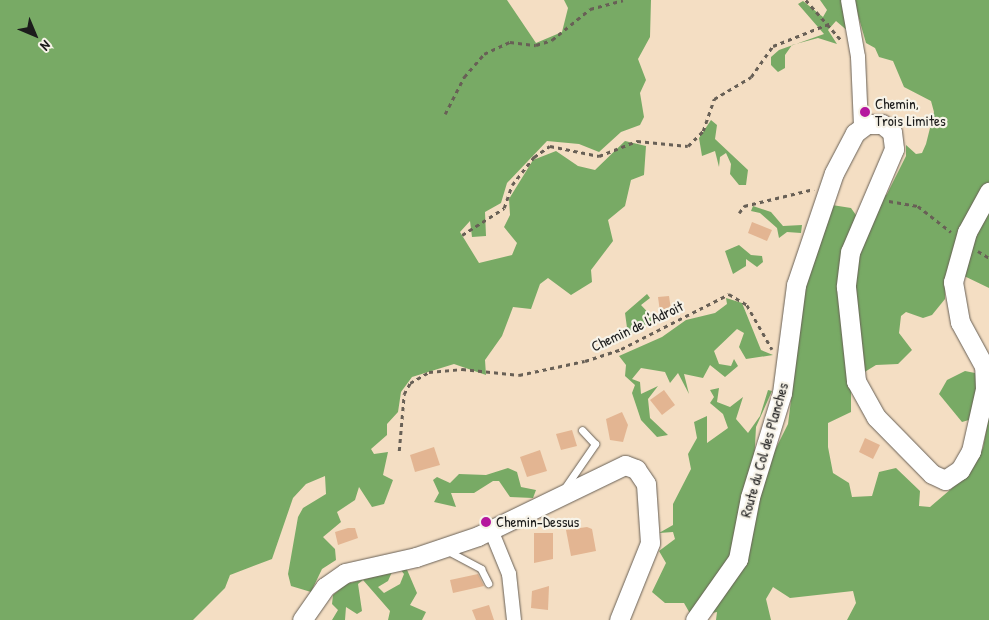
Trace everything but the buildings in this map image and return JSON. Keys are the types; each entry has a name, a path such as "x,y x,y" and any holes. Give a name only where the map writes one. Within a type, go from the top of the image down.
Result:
{"street":[{"path":"848,0 859,64 857,114 861,127 882,124 892,132 894,149 863,217 850,252 846,287 858,389 876,417 932,474 945,480 960,470 971,451 985,389 984,366 960,322 954,296 955,271 964,242 989,192"},
{"name":"Route du Col des Planches","path":"695,620 736,566 786,364 796,285 827,190 845,150 861,127"},
{"path":"302,620 325,587 345,573 444,548 491,530 620,465 636,469 646,484 648,554 619,620"},
{"path":"491,530 510,574 514,620"}],"lane":[{"path":"563,495 595,444 582,430"},
{"path":"444,548 484,572 488,583"}],"path":[{"path":"445,114 464,77 484,54 510,42 536,44 552,40 590,9 623,0"},
{"path":"806,0 831,24 859,64"},
{"path":"462,235 504,208 512,185 534,157 550,146 599,156 637,141 688,146 702,131 714,99 750,77 773,46 831,24"},
{"path":"739,213 744,206 810,190 827,190"},
{"path":"863,217 867,219 888,201 904,202 918,206 964,242 989,258"},
{"name":"Chemin de l'Adroit","path":"399,451 404,394 417,377 462,369 519,374 585,361 621,349 729,294 747,306 774,352 786,364"}],"green space":[{"path":"0,0 507,0 536,43 562,32 568,8 564,0 651,0 650,37 638,59 646,80 640,93 644,117 640,125 621,132 599,152 579,144 547,141 507,183 501,203 485,212 486,236 472,237 470,221 460,232 479,263 512,255 517,243 504,227 510,215 509,199 533,160 556,151 578,166 595,170 625,141 646,146 644,175 631,180 625,206 608,220 613,241 591,270 592,282 571,295 548,278 540,284 531,309 513,307 502,336 485,360 486,375 454,364 412,377 401,392 398,412 387,424 387,435 371,449 374,454 388,452 383,475 393,480 384,504 372,507 359,487 355,500 337,512 341,522 323,537 335,549 336,560 322,569 311,592 291,586 288,574 298,517 303,508 326,494 325,476 306,484 293,498 272,559 230,575 225,588 193,620 0,620"},
{"path":"820,0 989,0 989,288 960,274 945,278 945,299 932,315 923,318 906,312 901,316 899,333 912,350 898,364 876,365 863,373 851,390 851,412 828,423 828,447 833,473 849,483 852,497 872,496 879,472 896,468 920,491 919,506 930,507 965,477 983,448 989,414 989,620 847,620 856,603 853,591 790,598 773,587 766,599 771,620 716,620 717,612 692,617 684,603 665,603 652,592 666,563 659,551 675,539 673,532 659,533 673,525 673,504 691,469 688,454 697,438 694,422 707,416 707,443 728,428 723,414 710,403 714,397 710,390 719,388 717,402 730,407 743,397 736,419 748,433 760,416 768,390 772,391 756,427 754,464 773,454 788,424 807,273 832,205 851,208 858,218 887,194 906,156 906,145 916,154 922,153 926,144 934,112 931,101 904,87 893,61 879,57 875,48 866,43 856,8 849,32 836,21 828,30 837,44 818,38 796,44 824,34 798,4 803,1 823,17 827,10"},
{"path":"792,46 785,55 785,68 778,72 771,65 771,57 779,50"},
{"path":"711,120 717,125 715,139 748,170 746,185 739,185 730,174 731,164 726,153 720,157 719,167 715,151 702,156 699,138"},
{"path":"753,206 771,212 783,226 802,225 801,233 787,232 779,238 777,228 760,213 751,211"},
{"path":"739,245 751,255 762,256 763,262 757,267 746,259 746,266 733,274 725,251"},
{"path":"647,294 650,298 641,305 655,320 628,335 625,313"},
{"path":"726,298 742,303 761,350 773,355 746,359 739,347 744,333 737,329 714,351 719,364 731,366 734,359 738,366 725,377 710,365 703,378 684,374 689,394 678,373 670,383 665,372 641,368 632,379 640,382 641,394 658,386 648,399 650,418 668,435 657,437 641,420 632,393 635,385 625,376 626,365 619,356 662,337 686,320 715,313 727,304"},
{"path":"965,371 975,373 989,406 989,414 962,422 939,394 947,380"},
{"path":"508,468 517,472 521,487 536,490 533,498 510,497 499,481 493,481 474,493 451,493 456,507 434,502 439,493 433,480 437,477 450,483 459,474 486,475"},
{"path":"405,565 417,593 410,605 426,612 422,620 388,620 390,611 363,580 358,584 362,611 357,614 346,607 345,620 332,620 338,610 332,604 333,595 346,584 392,572 388,581 378,587 384,593 400,584 404,574 400,569"}],"place":[{"name":"Chemin, Trois Limites","path":"865,112"},
{"name":"Chemin-Dessus","path":"486,522"}]}
